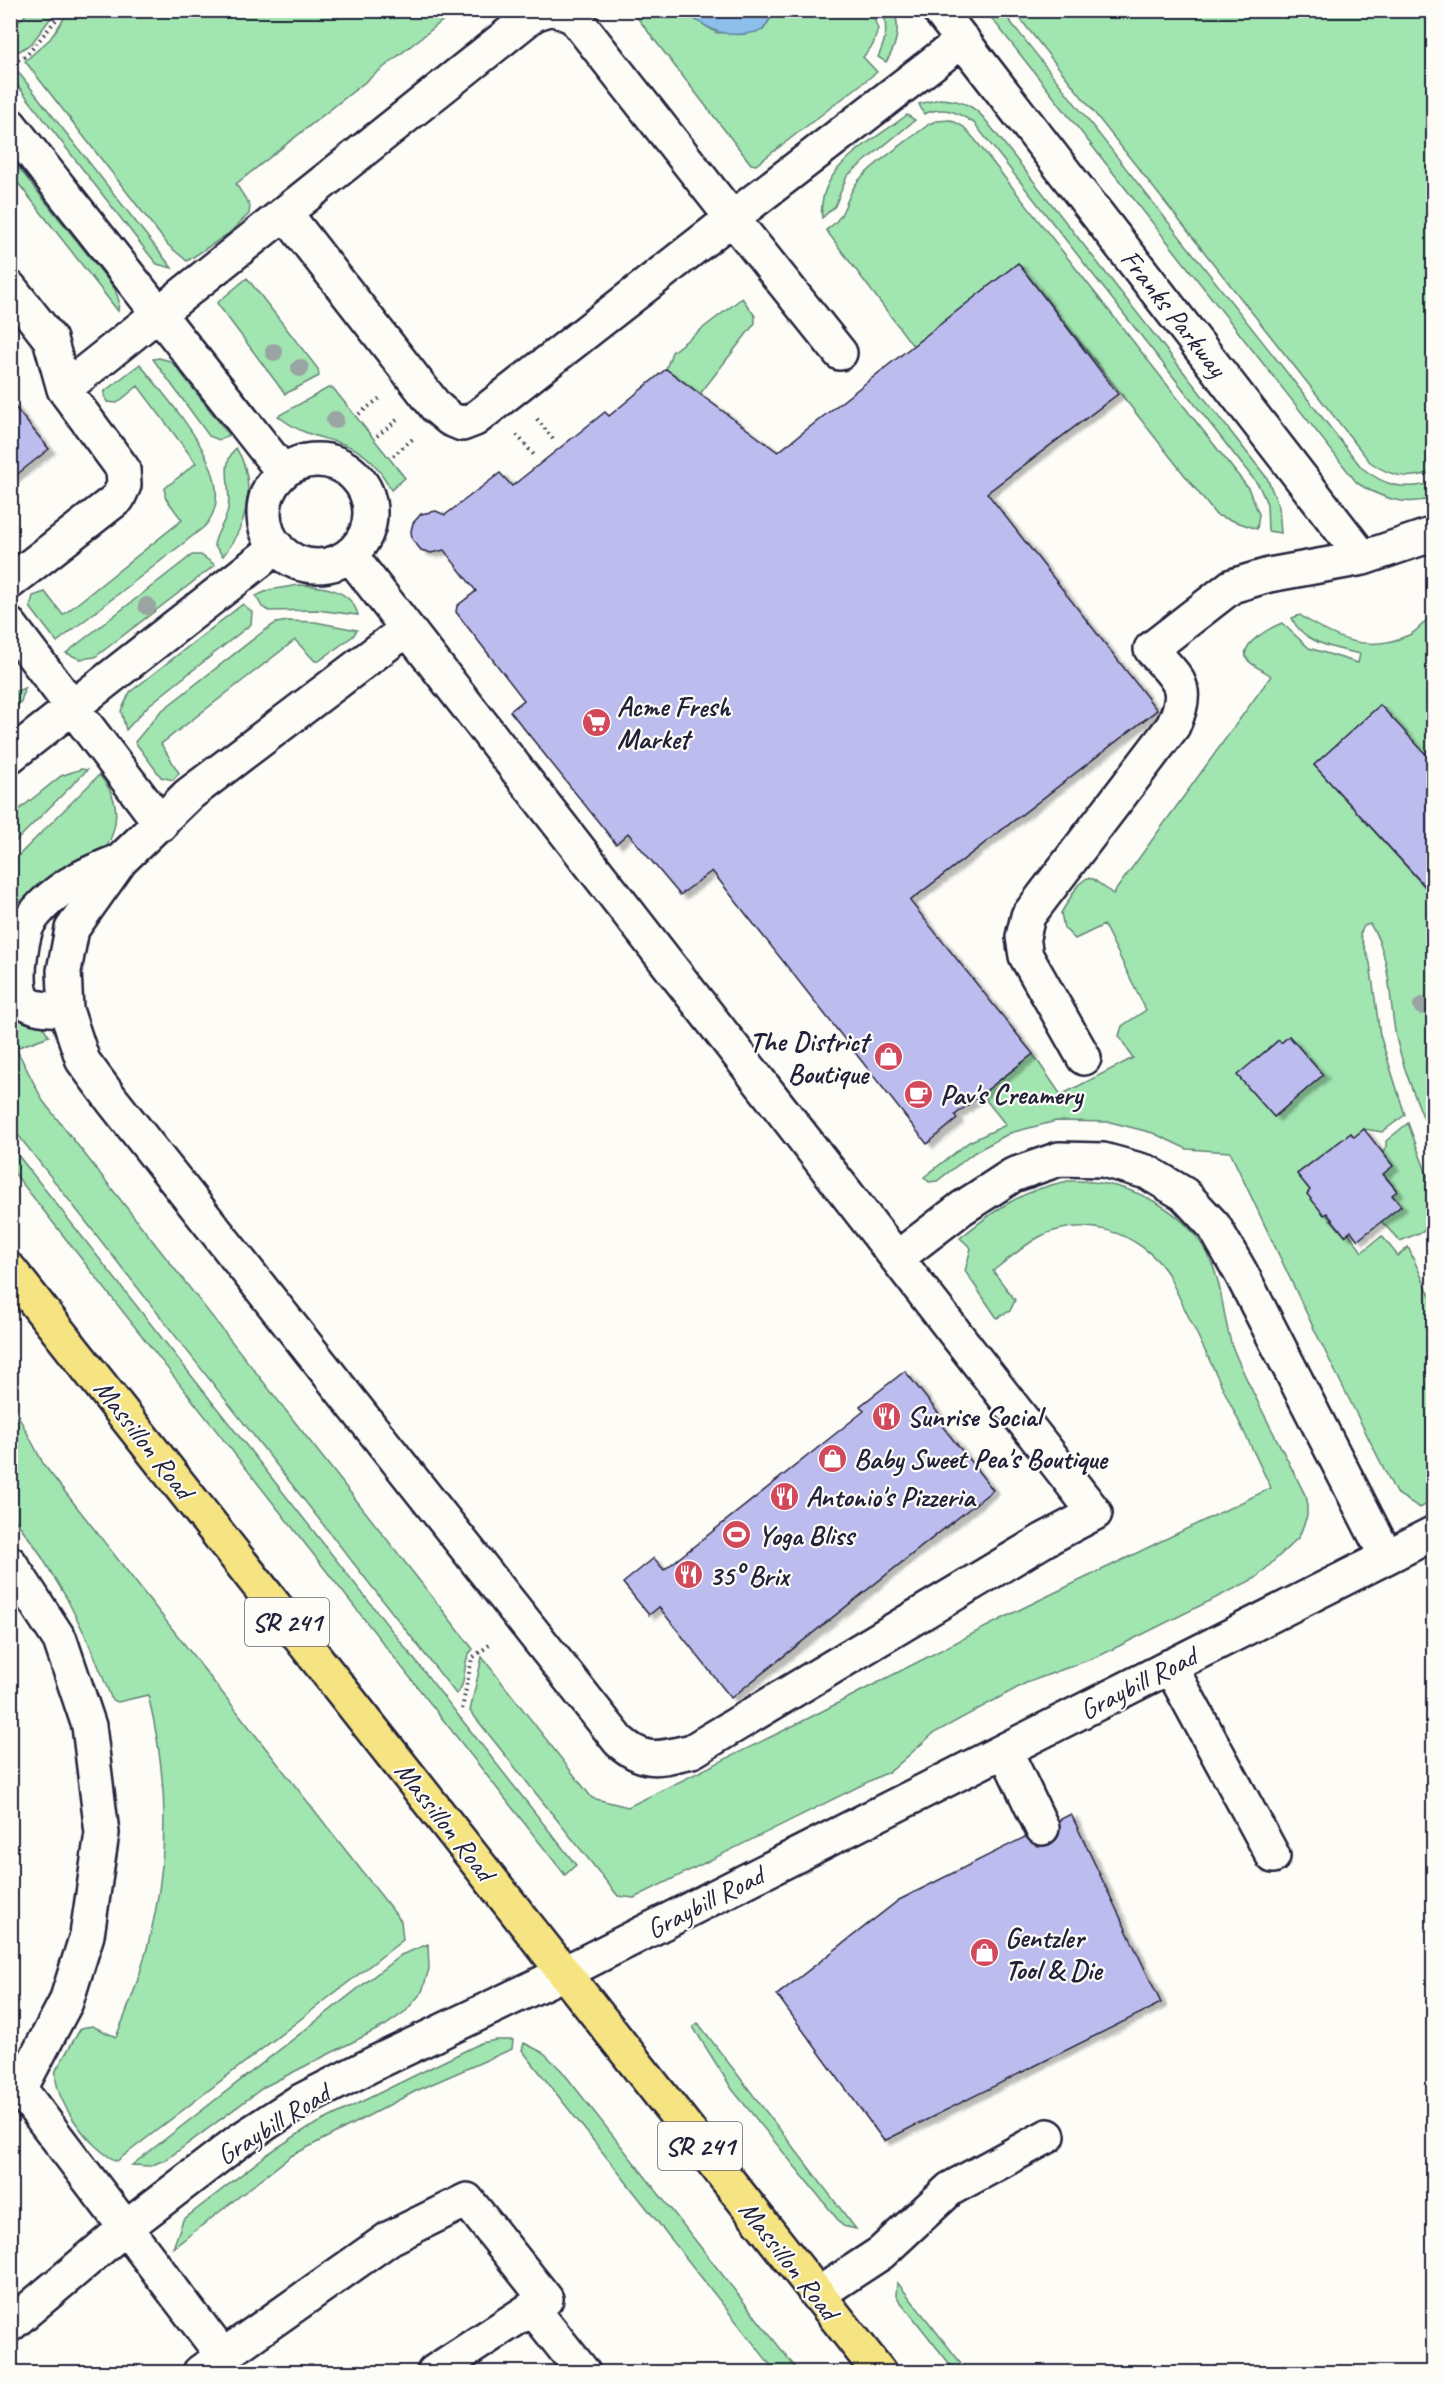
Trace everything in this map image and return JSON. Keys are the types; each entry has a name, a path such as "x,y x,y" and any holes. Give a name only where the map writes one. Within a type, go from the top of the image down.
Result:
{"main road":[{"name":"Massillon Road","path":"10,1270 879,2373"}],"street":[{"path":"64,389 534,14 546,10"},
{"path":"557,10 574,17 840,353"},
{"name":"Franks Parkway","path":"939,10 1363,558"},
{"path":"285,213 436,407 450,419 462,424 475,419 963,40"},
{"path":"10,125 283,472"},
{"path":"10,288 50,339 64,389 123,469 124,485 118,498 10,582"},
{"path":"315,459 332,462 348,469 360,481 368,496 371,514 368,531 350,555 330,565 312,566 295,562 277,548 269,537 264,520 264,502 271,486 283,472 298,463 315,459"},
{"path":"1084,1058 1026,956 1023,937 1028,916 1173,726 1182,706 1181,685 1151,649 1232,586 1269,575 1363,558 1434,534"},
{"path":"10,756 277,548"},
{"path":"350,555 1095,1513 1044,1540 701,1747 658,1758 634,1755 612,1732 112,1100 83,1061 66,1011 64,971 72,929 121,860 161,824 188,795 407,629"},
{"path":"10,626 161,824"},
{"path":"66,1011 33,1006 24,1002 20,993 21,956 27,925 42,905 62,888 81,876 121,860"},
{"path":"897,1258 962,1208 1013,1175 1059,1159 1102,1160 1147,1172 1184,1194 1214,1226 1241,1273 1386,1556"},
{"name":"Graybill Road","path":"10,2325 124,2229 240,2140 297,2103 375,2063 564,1974 1434,1533"},
{"path":"10,1563 60,1640 68,1662 89,1726 102,1833 84,1946 66,2002 14,2090 124,2229 212,2364 390,2238 467,2200 546,2299 434,2373"},
{"path":"1170,1666 1273,1856"},
{"path":"1005,1750 1042,1828"},
{"path":"817,2295 881,2253 950,2189 1048,2136"},
{"path":"532,2308 583,2373"}],"path":[{"path":"13,63 27,55 64,10"},
{"path":"534,415 554,439"},
{"path":"514,432 534,456"},
{"path":"462,1709 472,1658 498,1638"}],"green space":[{"path":"24,11 56,11 32,43 18,52 11,42 11,27 25,16"},
{"path":"69,11 455,11 236,184 250,206 249,214 228,234 187,261 168,245 25,61 50,39"},
{"path":"632,11 682,11 717,33 763,30 775,11 871,11 878,29 873,45 863,57 877,72 756,165 751,164"},
{"path":"883,11 894,11 897,24 895,44 886,62 878,57 885,34"},
{"path":"986,11 1002,11 1362,468 1379,479 1396,485 1413,486 1433,483 1433,498 1413,502 1394,500 1357,483"},
{"path":"1014,11 1433,11 1433,472 1416,476 1400,476 1385,471 1370,462"},
{"path":"15,68 172,268 157,264 151,257 11,77 11,72"},
{"path":"940,99 966,104 982,116 1267,478 1279,507 1281,533 1268,531 1267,504 1259,486 974,123 950,111 938,110 924,114 919,104"},
{"path":"907,115 915,120 847,176 835,206 822,218 822,200 837,170 863,146"},
{"path":"951,120 964,127 976,141 1248,488 1259,514 1257,529 1216,515 1018,263 913,346 826,230 842,213 854,186 875,165 929,124"},
{"path":"10,157 115,289 119,301 118,311 11,174"},
{"path":"247,278 318,369 319,376 285,394 217,303"},
{"path":"742,298 755,316 755,323 700,394 666,369 672,352"},
{"path":"153,359 170,361 177,368 229,435 219,440 209,436"},
{"path":"140,364 183,420 210,465 216,487 215,508 204,527 57,642 30,607 33,596 45,592 63,615 182,520 165,497 165,488 196,463 138,386 117,403 107,402 104,395 105,391"},
{"path":"328,388 333,388 405,478 391,490 379,470 353,448 310,434 278,416"},
{"path":"236,448 247,475 247,504 238,531 223,556 214,545 227,513 229,496 227,470 231,455"},
{"path":"192,555 201,555 215,565 95,657 80,659 66,653"},
{"path":"299,585 317,586 343,594 354,606 358,615 317,610 269,611 262,607 256,596 269,590"},
{"path":"243,604 252,612 251,624 149,705 126,730 121,711 130,692"},
{"path":"1433,613 1433,763 1380,705 1314,765 1433,896 1433,1141 1400,1054 1383,952 1370,924 1364,926 1360,934 1370,963 1380,1035 1405,1115 1382,1132 1364,1129 1354,1137 1351,1133 1297,1174 1310,1190 1308,1194 1344,1235 1349,1233 1362,1252 1382,1236 1398,1256 1408,1247 1433,1302 1433,1501 1420,1508 1396,1493 1315,1331 1230,1152 1187,1149 1153,1133 1110,1122 1056,1121 1010,1133 975,1152 937,1181 929,1182 924,1177 969,1142 1006,1125 981,1094 1033,1054 1061,1095 1133,1058 1119,1036 1122,1026 1146,1010 1104,925 1075,939 1064,928 1061,913 1078,885 1087,878 1093,879 1113,894 1271,676 1247,659 1247,648 1251,642 1282,623 1309,648 1358,663 1360,654 1321,644 1297,627 1292,618 1300,615 1326,631 1352,641 1379,643 1394,641 1409,635","holes":["1289,1036 1323,1075 1274,1117 1238,1075 1278,1040 1281,1043"]},
{"path":"315,622 357,630 353,636 319,661 315,661 295,640 161,744 179,773 173,780 161,777 135,742 160,712 265,630 276,623"},
{"path":"25,688 21,702 11,711 11,693"},
{"path":"81,769 87,770 11,846 11,816 61,776"},
{"path":"99,775 112,794 115,804 115,824 108,845 102,855 11,942 11,863"},
{"path":"10,1003 42,1025 49,1036 16,1048 43,1101 473,1649 467,1660 462,1684 456,1694 11,1126"},
{"path":"1408,1123 1433,1191 1433,1227 1400,1241 1381,1221 1401,1206 1392,1195 1397,1191 1383,1174 1393,1166 1382,1153 1386,1147 1386,1141"},
{"path":"10,1145 576,1865 565,1875 11,1169"},
{"path":"1068,1181 1114,1186 1158,1203 1193,1233 1207,1253 1219,1284 1234,1351 1307,1499 1307,1516 1299,1537 1256,1578 1099,1656 1026,1683 934,1733 892,1770 634,1898 618,1896 470,1711 482,1657 592,1798 628,1807 803,1721 1025,1607 1271,1488 1168,1274 1142,1247 1107,1230 1089,1227 1070,1227 1034,1240 993,1271 1015,1300 1010,1311 997,1318 965,1271 971,1248 960,1238 986,1218 1023,1195"},
{"path":"10,1400 44,1465 401,1921 403,1940 117,2161 96,2146 75,2122 60,2095 56,2082 56,2070 81,2028 92,2026 116,2037 133,1995 146,1953 156,1911 162,1869 163,1783 157,1740 148,1695 118,1702 112,1700 90,1645 66,1597 37,1549 11,1514"},
{"path":"428,1944 429,1969 422,1992 406,2011 386,2025 264,2087 167,2159 150,2166 132,2165 401,1955"},
{"path":"698,2023 856,2229 843,2226 732,2089 693,2027"},
{"path":"513,2040 512,2049 416,2091 291,2156 173,2248 183,2220 269,2153 306,2129 481,2043"},
{"path":"524,2043 544,2053 562,2071 799,2372 776,2372 522,2050"},
{"path":"897,2282 968,2372 956,2372 896,2296"}],"water":[{"path":"775,10 763,30 740,34 711,29 682,11"}],"building":[{"path":"1018,263 1118,394 987,493 1157,710 910,901 1033,1054 955,1115 957,1119 927,1144 712,871 680,895 628,833 616,844 510,711 524,700 456,612 457,606 476,591 444,550 431,553 421,550 412,539 411,531 413,523 421,514 436,511 445,515 500,473 512,486 605,412 609,416 666,369 778,452"},
{"path":"10,401 49,449 10,480"},
{"path":"1380,705 1434,763 1434,896 1314,765"},
{"path":"1289,1036 1323,1075 1274,1117 1237,1075 1279,1040 1281,1043"},
{"path":"1364,1129 1393,1166 1383,1174 1397,1191 1392,1195 1401,1206 1358,1240 1351,1231 1345,1236 1327,1213 1324,1215 1307,1194 1310,1190 1297,1174 1351,1133 1354,1137"},
{"path":"905,1371 939,1414 935,1417 993,1490 731,1698 659,1607 649,1615 623,1583 654,1558 664,1570 864,1411 860,1406"},
{"name":"Gentzler Tool & Die","path":"1071,1814 1161,2003 884,2141 777,1995 899,1900"},
{"path":"1434,2364 1434,2372 1422,2372"}],"place":[{"name":"Acme Fresh Market","path":"596,722"},
{"name":"The District Boutique","path":"889,1057"},
{"name":"Pav's Creamery","path":"919,1094"},
{"name":"Sunrise Social","path":"886,1416"},
{"name":"Baby Sweet Pea's Boutique","path":"833,1458"},
{"name":"Antonio's Pizzeria","path":"785,1496"},
{"name":"Yoga Bliss","path":"737,1535"},
{"name":"35° Brix","path":"688,1575"},
{"name":"Gentzler Tool & Die","path":"984,1953"}]}
